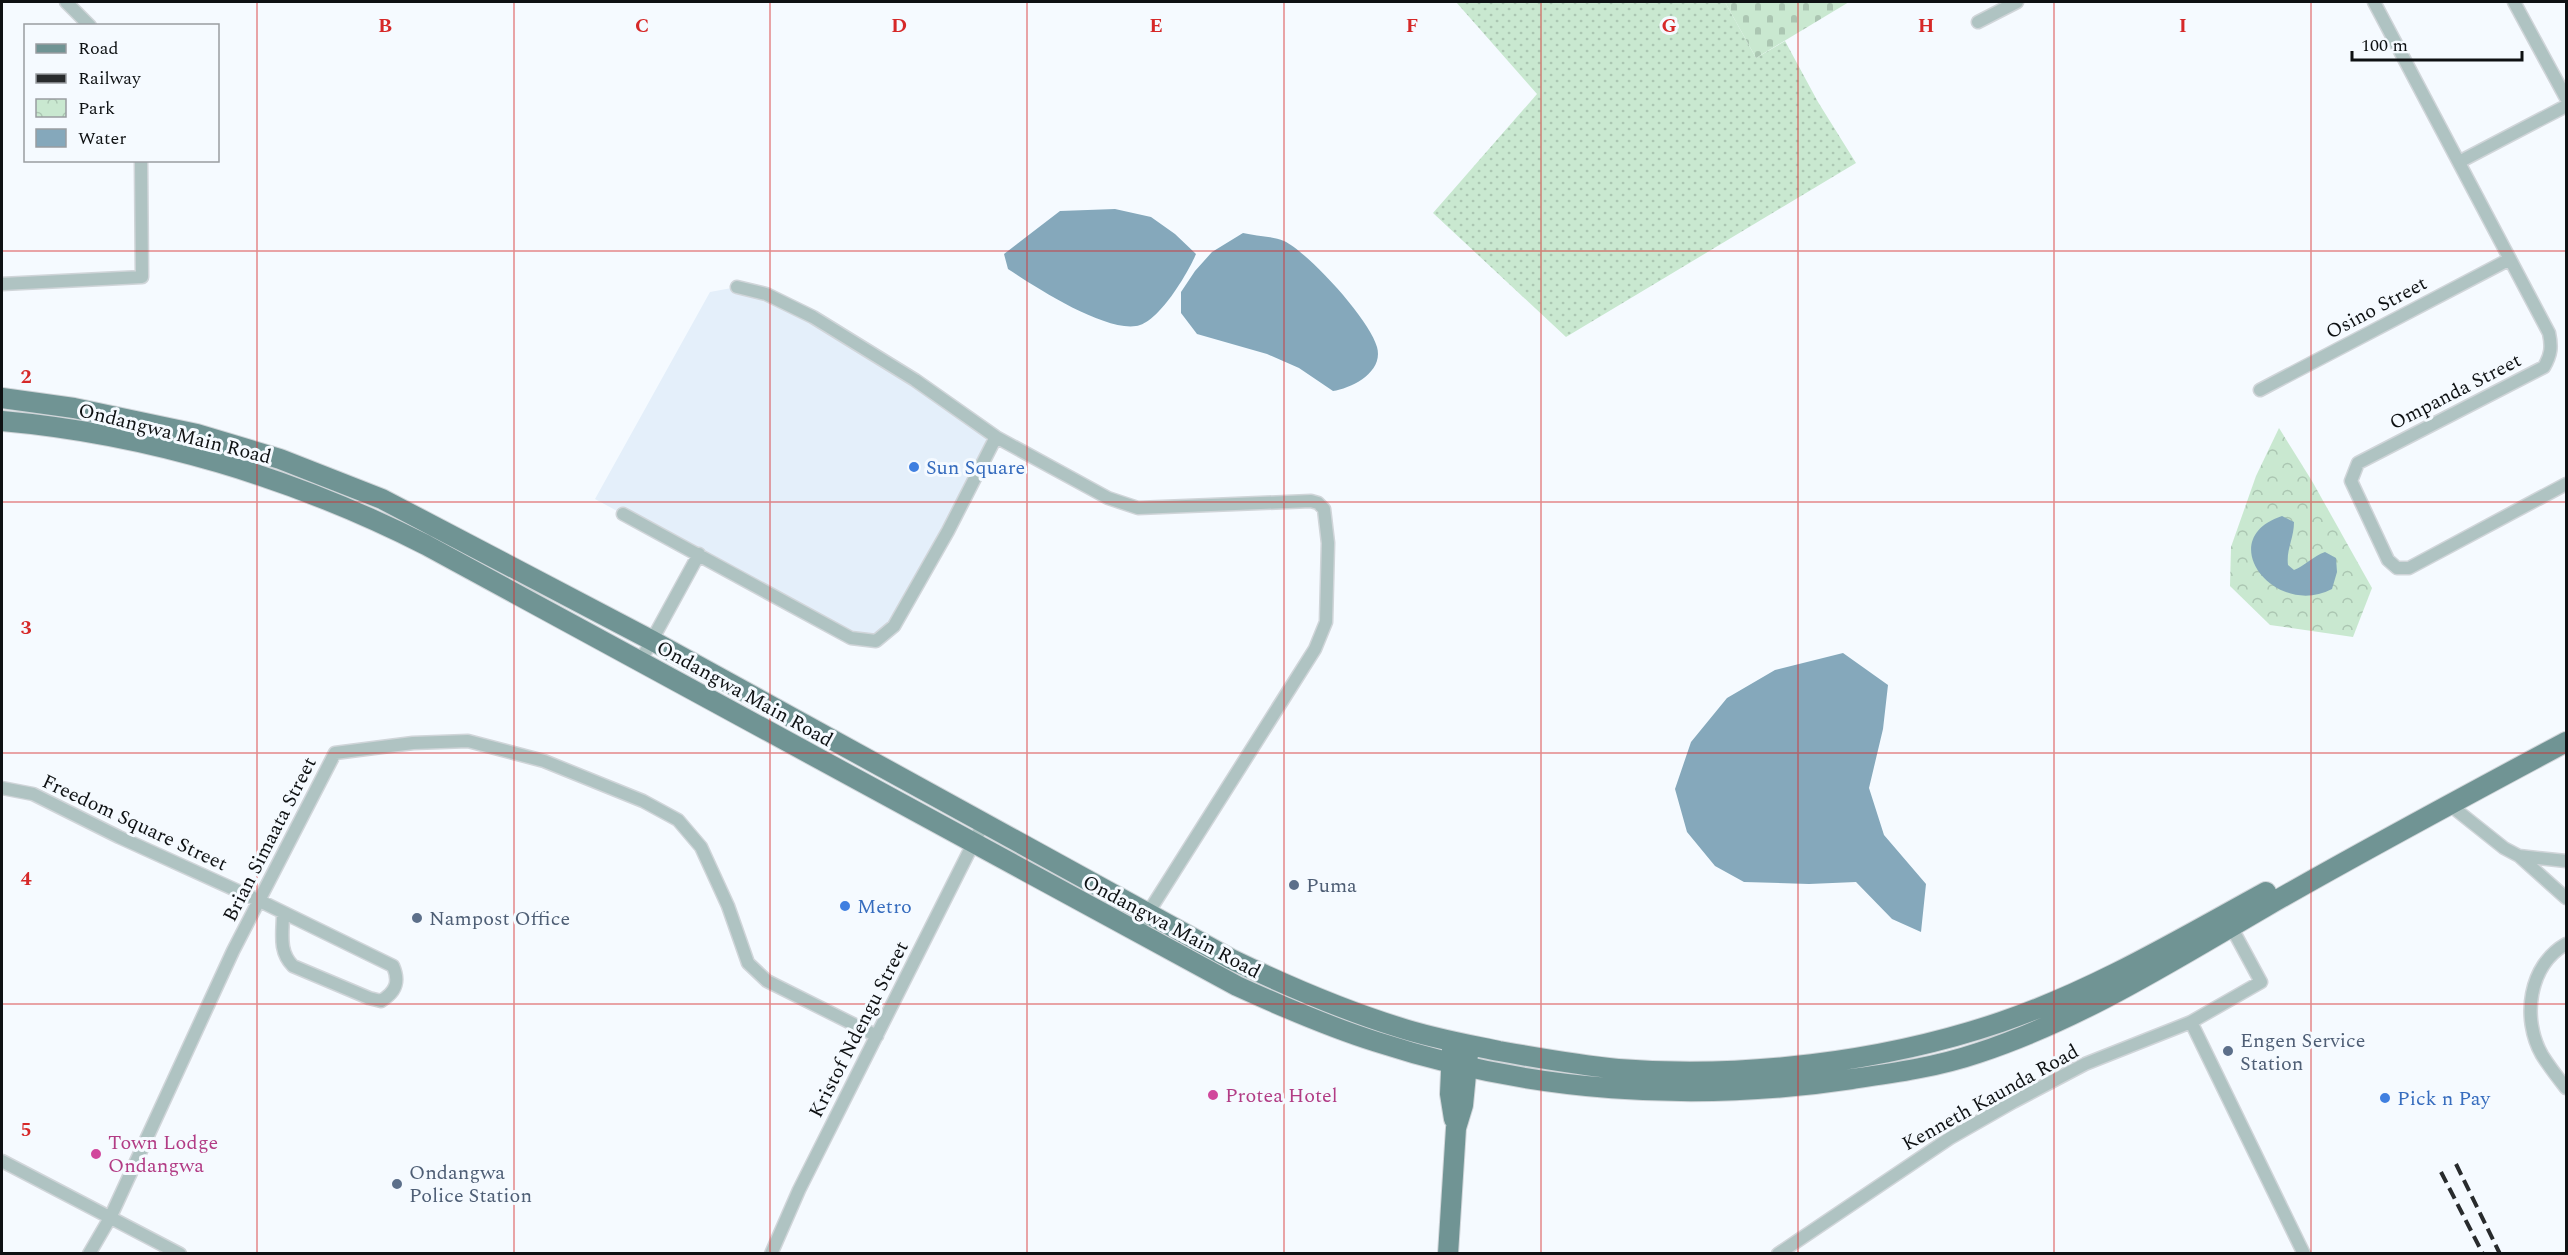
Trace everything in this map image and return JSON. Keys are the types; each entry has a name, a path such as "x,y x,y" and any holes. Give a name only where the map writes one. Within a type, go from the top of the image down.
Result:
{"main road":[{"name":"Ondangwa Main Road","path":"2,398 74,408 197,434 290,462 382,499 651,640 1231,959 1285,985 1398,1028 1461,1043 1547,1060 1618,1069 1693,1071 1824,1062 1945,1038 2001,1022 2074,994 2229,921"},
{"name":"Ondangwa Main Road","path":"2,420 110,436 235,467 336,503 426,545 1237,987 1278,1005 1378,1042 1459,1065 1557,1083 1617,1089 1699,1091 1767,1089 1824,1083 1935,1065 1975,1054 2058,1022 2160,970 2229,921"},
{"path":"2229,921 2566,742"},
{"path":"1448,1254 1456,1128 1450,1094 1459,1065 1461,1043"}],"street":[{"path":"66,2 88,24"},
{"path":"1978,22 2018,2"},
{"name":"Ompanda Street","path":"2374,2 2510,259 2552,344 2550,356 2544,367 2358,463 2351,481 2388,560 2397,568 2409,568 2566,484"},
{"path":"2514,2 2566,98"},
{"path":"2459,162 2566,106"},
{"path":"2,284 142,278 141,162"},
{"name":"Osino Street","path":"2260,390 2510,259"},
{"path":"737,287 766,294 813,317 915,380 996,437 1108,498 1138,508 1311,501 1318,503 1324,509 1328,543 1326,622 1315,650 1136,932"},
{"path":"623,514 851,639 876,641 894,626 948,531 996,437"},
{"path":"640,662 699,554"},
{"name":"Brian Simaata Street","path":"89,1254 110,1218 179,1064 335,753 413,743 468,741 544,761 643,801 678,820 701,847 728,906 748,963 767,981 877,1036"},
{"name":"Freedom Square Street","path":"2,788 33,794 119,837 260,901 393,966 397,976 395,988 390,996 381,1001 369,998 293,966 285,958 282,947 283,913"},
{"path":"2450,805 2504,848 2519,856 2566,898"},
{"name":"Kristof Ndengu Street","path":"771,1254 799,1190 983,824"},
{"path":"2519,856 2566,861"},
{"name":"Kenneth Kaunda Road","path":"1778,1254 1950,1138 2013,1102 2085,1064 2191,1022 2261,982 2229,921"},
{"path":"2566,944 2545,962 2535,980 2530,1007 2533,1029 2541,1053 2566,1088"},
{"path":"2191,1022 2304,1254"},
{"path":"2,1161 180,1254"}],"shaded area":[{"path":"737,287 766,294 996,437 894,626 876,641 851,638 595,499 710,292"}],"green space":[{"path":"1456,2 1725,2 1756,58 1785,41 1818,102 1856,163 1566,337 1433,213 1537,94"},
{"path":"1725,2 1849,2 1756,58"},
{"path":"2279,428 2312,481 2372,588 2353,637 2270,625 2230,586 2231,547 2256,476"}],"water":[{"path":"1115,209 1151,217 1175,234 1196,254 1163,307 1145,323 1136,326 1122,326 1088,315 1008,269 1004,254 1060,211"},
{"path":"1243,233 1284,241 1308,259 1337,288 1363,321 1377,347 1376,364 1365,377 1349,386 1333,391 1299,368 1267,354 1197,334 1181,313 1181,292 1212,252"},
{"path":"2282,516 2294,522 2288,565 2294,570 2325,552 2336,558 2337,572 2332,589 2311,595 2290,593 2273,585 2259,572 2252,557 2252,541 2262,527"},
{"path":"1843,653 1888,685 1883,729 1869,788 1884,835 1926,884 1921,932 1892,919 1856,882 1809,884 1744,882 1715,866 1687,832 1675,789 1691,742 1727,698 1775,670"}],"railway":[{"path":"2456,1164 2500,1254"},
{"path":"2441,1172 2483,1254"}],"place":[{"name":"Sun Square","path":"914,467"},
{"name":"Puma","path":"1294,885"},
{"name":"Metro","path":"845,906"},
{"name":"Nampost Office","path":"417,918"},
{"name":"Engen Service Station","path":"2228,1051"},
{"name":"Protea Hotel","path":"1213,1095"},
{"name":"Pick n Pay","path":"2385,1098"},
{"name":"Town Lodge Ondangwa","path":"96,1154"},
{"name":"Ondangwa Police Station","path":"397,1184"}]}
